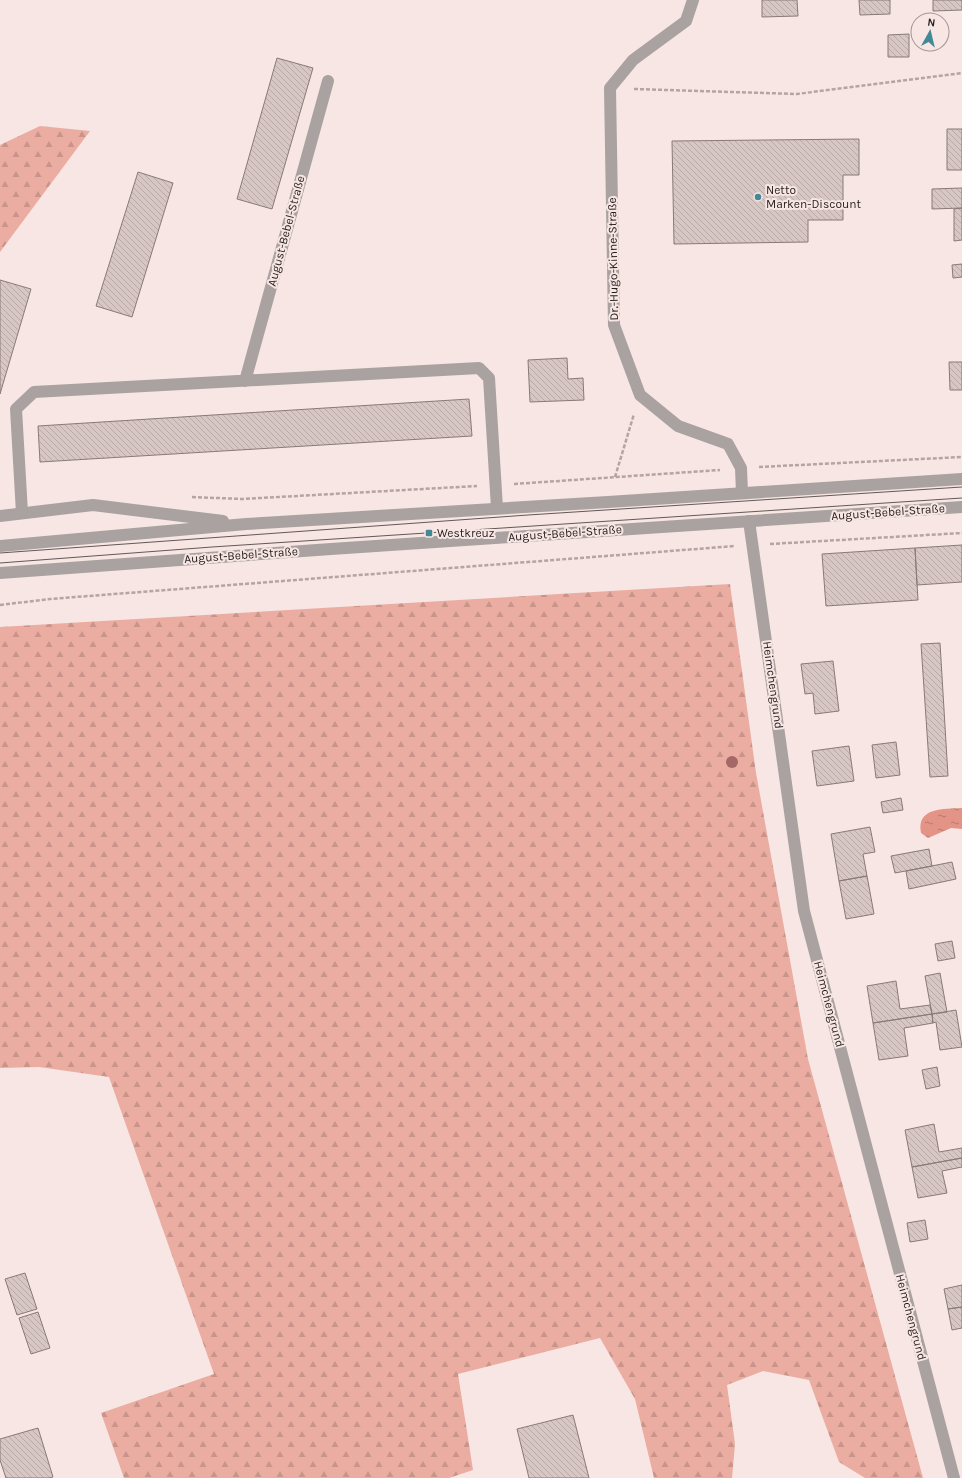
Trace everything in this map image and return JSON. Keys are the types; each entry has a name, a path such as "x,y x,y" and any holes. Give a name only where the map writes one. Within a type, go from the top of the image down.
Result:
{"street":[{"path":"610,88 633,60 686,21 693,0"},
{"name":"August-Bebel-Straße","path":"245,381 328,81"},
{"name":"Dr.-Hugo-Kinne-Straße","path":"610,88 614,325 640,394 678,426 728,444 741,468 742,493"},
{"path":"22,513 16,409 34,392 479,368 488,378 497,508"},
{"path":"0,546 246,524 962,479"},
{"path":"0,516 93,505 246,524"},
{"name":"August-Bebel-Straße","path":"0,573 331,549 962,507"},
{"name":"Heimchengrund","path":"749,521 804,911 954,1478"}],"path":[{"path":"610,88 797,94 962,73"},
{"path":"615,477 640,394"},
{"path":"187,497 242,499 496,485 741,468 962,457"},
{"path":"0,605 50,599 753,545 962,534"}],"green space":[{"path":"40,126 90,131 0,252 0,145"},
{"path":"730,584 756,773 808,1059 923,1478 865,1478 839,1462 809,1380 763,1371 727,1385 735,1444 732,1478 654,1478 635,1399 600,1338 458,1374 473,1470 449,1478 124,1478 101,1413 214,1374 109,1077 39,1067 0,1068 0,627"}],"water":[{"path":"962,808 962,829 951,828 928,838 921,833 923,818 927,814 940,809"}],"building":[{"path":"762,0 797,0 798,16 762,17"},
{"path":"859,0 890,0 890,14 860,15"},
{"path":"933,0 962,0 962,10 933,11"},
{"path":"909,34 909,57 888,57 888,35"},
{"path":"277,58 313,68 272,209 237,199"},
{"path":"947,129 962,129 962,170 947,170"},
{"name":"Netto Marken-Discount","path":"859,139 859,175 843,175 843,220 808,220 808,242 674,244 672,141"},
{"path":"138,172 173,183 132,317 96,306"},
{"path":"962,188 962,208 932,209 932,189"},
{"path":"962,208 962,240 954,241 954,209"},
{"path":"962,264 962,277 953,278 952,265"},
{"path":"0,280 31,289 0,394"},
{"path":"567,358 568,379 583,378 584,400 530,402 528,360"},
{"path":"949,362 962,362 962,390 950,390"},
{"path":"469,399 472,436 40,462 38,426"},
{"path":"962,545 962,582 917,585 915,548"},
{"path":"915,548 918,600 826,606 822,554"},
{"path":"940,643 948,776 930,777 921,644"},
{"path":"833,661 839,711 815,714 813,693 805,694 801,664"},
{"path":"896,742 900,775 876,778 872,745"},
{"path":"849,746 854,781 817,786 812,751"},
{"path":"901,798 903,810 883,813 881,802"},
{"path":"870,827 875,852 863,854 867,876 839,881 831,834"},
{"path":"929,849 932,866 895,873 891,856"},
{"path":"952,862 956,879 909,889 906,871"},
{"path":"867,876 874,914 846,919 839,881"},
{"path":"952,941 955,958 938,961 935,944"},
{"path":"940,973 947,1012 932,1014 925,976"},
{"path":"896,981 900,1009 930,1005 932,1014 873,1023 867,986"},
{"path":"956,1010 962,1047 940,1050 936,1022 933,1023 932,1014"},
{"path":"932,1014 933,1023 904,1028 908,1056 879,1060 873,1023"},
{"path":"937,1067 940,1086 926,1089 922,1070"},
{"path":"934,1124 939,1152 962,1148 962,1158 912,1167 905,1130"},
{"path":"962,1158 962,1167 942,1171 947,1193 918,1198 912,1167"},
{"path":"925,1220 928,1239 910,1242 907,1223"},
{"path":"25,1273 37,1309 17,1315 5,1279"},
{"path":"962,1285 962,1307 948,1309 944,1289"},
{"path":"962,1307 962,1328 952,1330 948,1309"},
{"path":"38,1312 50,1348 31,1354 19,1318"},
{"path":"573,1415 589,1478 529,1478 517,1429"},
{"path":"38,1428 53,1477 6,1478 0,1460 0,1439"}],"tram line":[{"path":"0,553 528,515 962,487"},
{"path":"0,563 212,547 962,498"}],"place":[{"name":"Netto Marken-Discount","path":"758,197"},
{"name":"Westkreuz","path":"429,533"}]}
